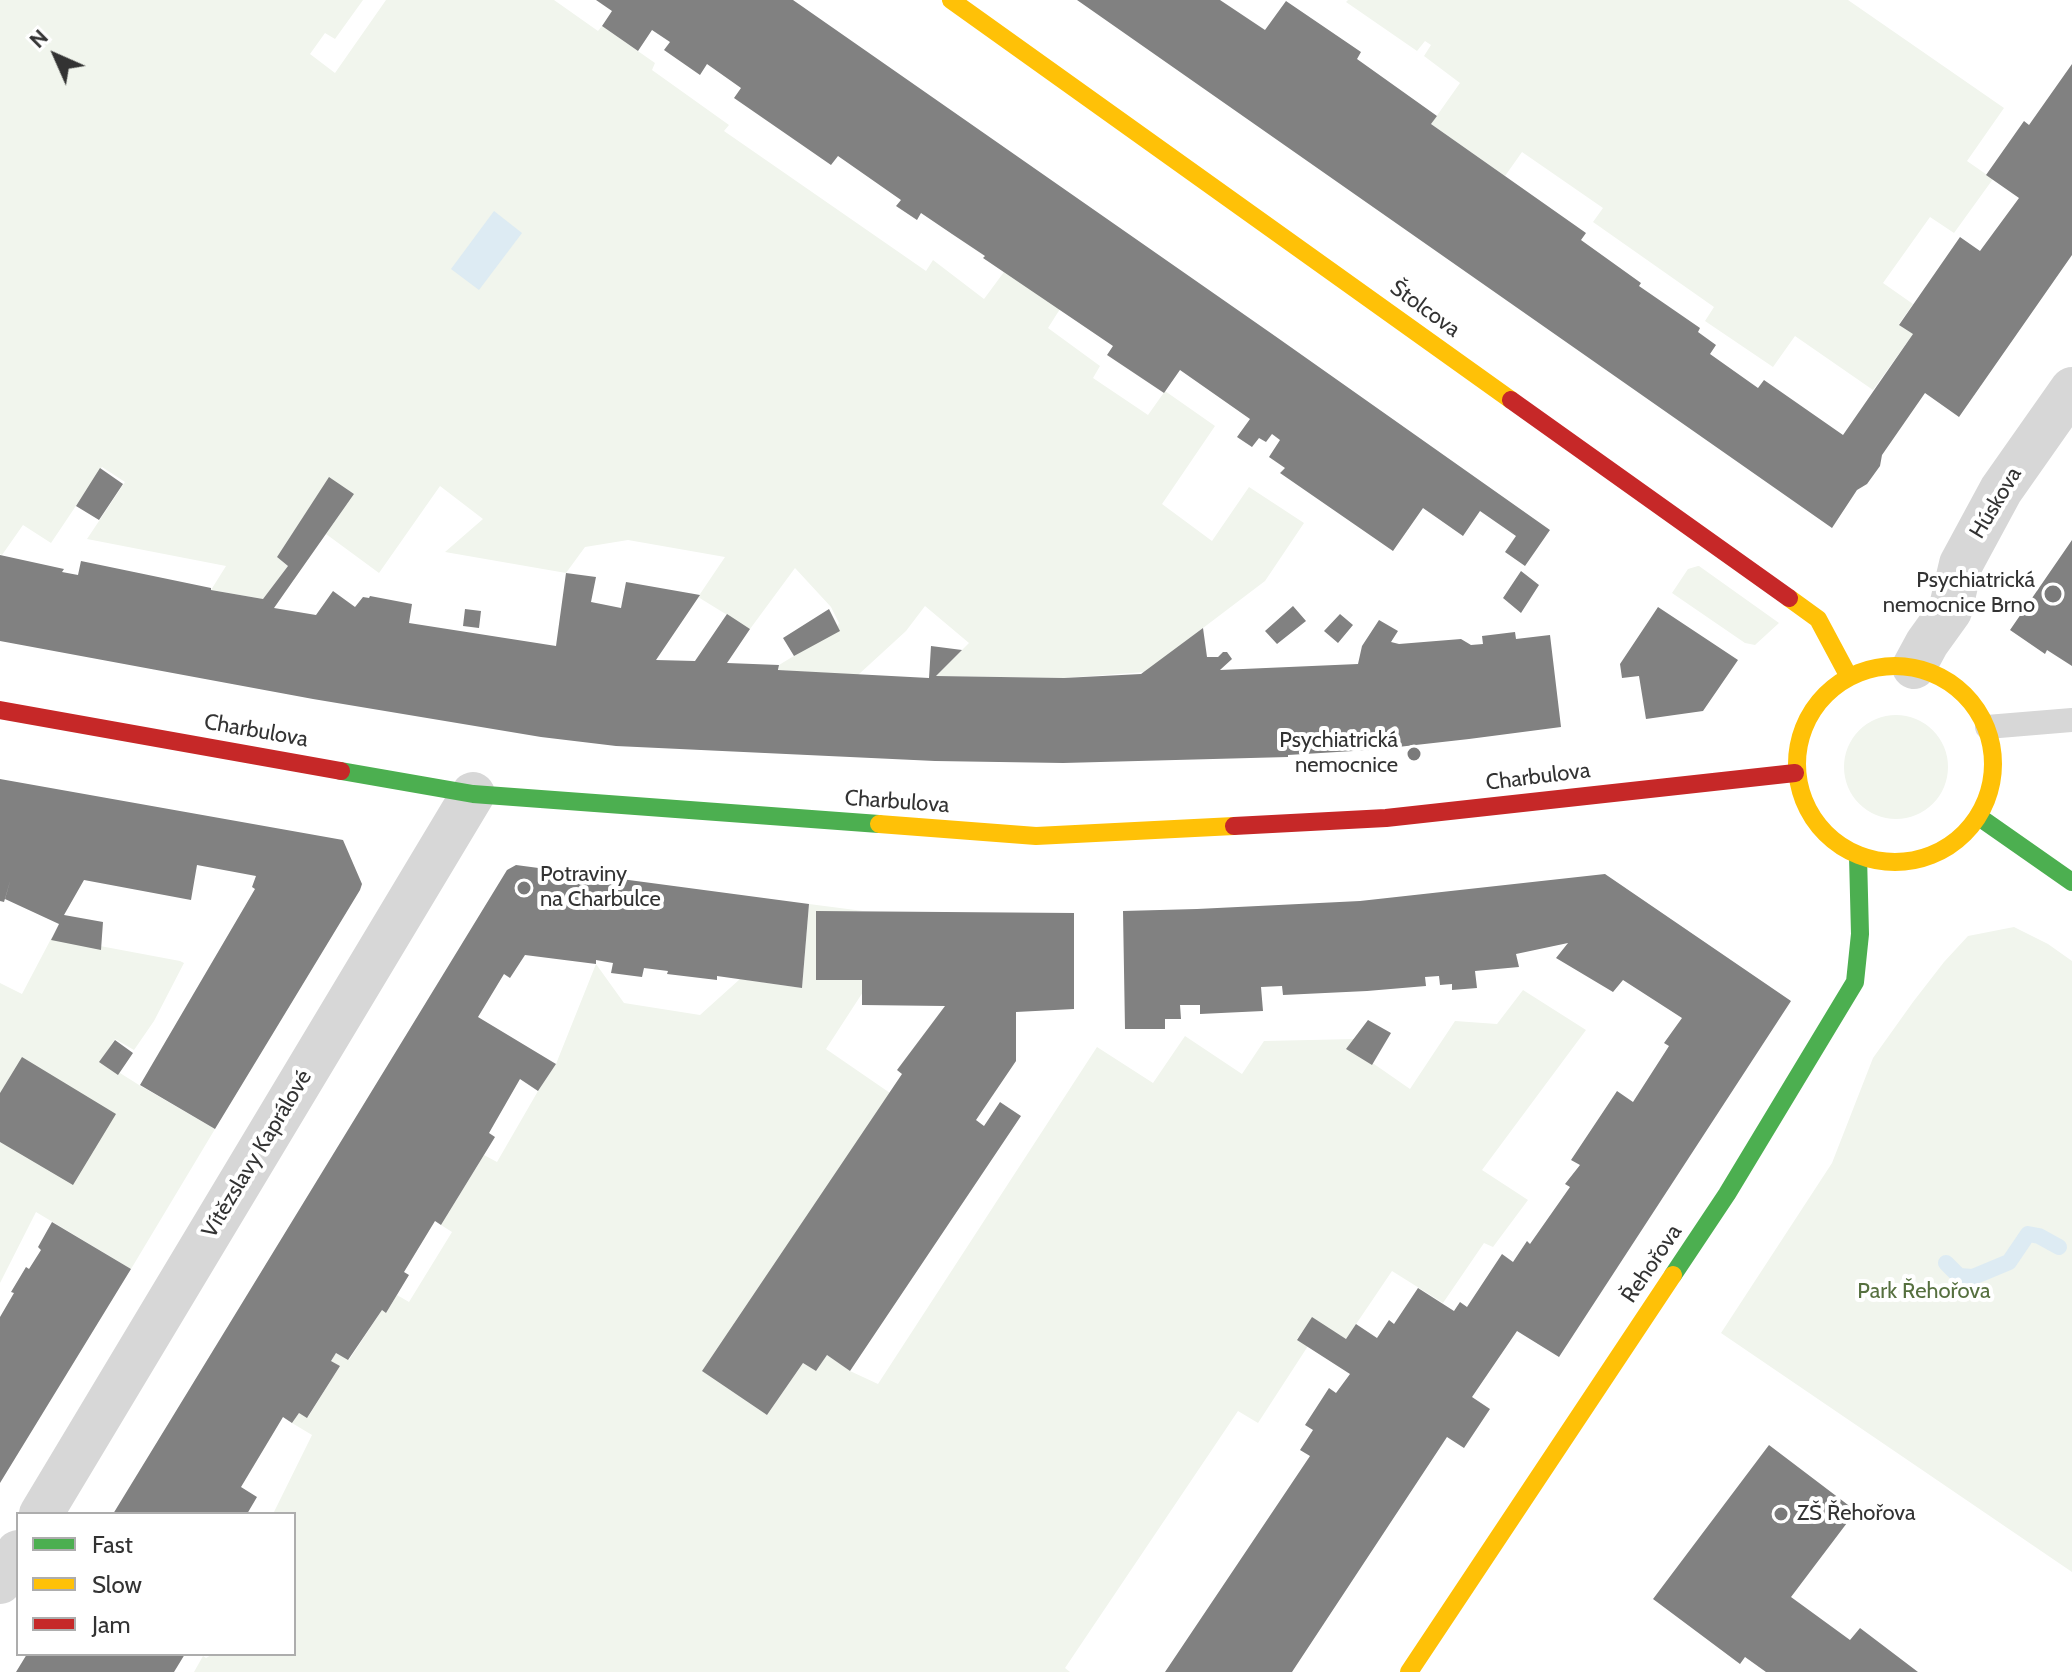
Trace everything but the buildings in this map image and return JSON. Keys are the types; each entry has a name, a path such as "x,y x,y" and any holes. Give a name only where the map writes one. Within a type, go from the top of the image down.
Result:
{"street":[{"name":"Štolcova","path":"951,0 1818,619 1849,677"},
{"name":"Húskova","path":"1914,667 1950,611 1961,564 2001,490 2072,389"},
{"path":"1880,666 1914,667 1937,674 1958,688 1975,705 1987,727 1994,752 1992,786 1979,817 1962,838 1939,853 1912,861 1885,862 1858,856 1833,841 1814,820 1795,773 1800,739 1810,714 1827,693 1849,677 1880,666"},
{"name":"Charbulova","path":"0,710 473,794 1036,836 1386,818 1795,773"},
{"name":"Vítězslavy Kaprálové","path":"42,1512 473,794"},
{"path":"1979,817 2072,882"},
{"name":"Řehořova","path":"1409,1672 1727,1194 1855,982 1860,934 1858,856"},
{"path":"0,1582 16,1555"}],"lane":[{"path":"1987,727 2072,720"}],"green space":[{"path":"0,0 363,0 335,39 325,33 310,54 335,73 386,0 554,0 598,31 602,26 655,63 652,70 729,125 724,131 926,271 933,260 984,299 1004,272 1060,309 1048,328 1100,366 1093,378 1148,415 1165,391 1215,426 1162,504 1212,541 1249,487 1304,523 1265,581 1145,672 1064,678 936,676 969,643 925,606 906,631 858,675 779,670 779,665 835,631 839,623 831,607 795,568 750,629 698,597 725,557 628,540 585,547 566,573 445,552 483,519 440,486 379,573 326,534 354,494 329,478 277,557 288,566 263,599 211,590 226,566 87,539 125,482 102,467 51,543 23,525 2,555"},
{"path":"1848,0 2004,108 1967,161 1993,179 1954,233 1930,217 1883,283 1913,304 1899,324 1913,334 1873,390 1795,336 1773,367 1705,321 1714,307 1593,222 1603,208 1522,152 1505,176 1431,124 1460,83 1424,56 1431,45 1425,41 1417,51 1346,2"},
{"path":"1698,566 1779,623 1755,645 1745,643 1672,593 1688,569"},
{"path":"1896,715 1916,719 1933,730 1944,747 1948,767 1944,787 1933,804 1916,815 1896,819 1876,815 1859,804 1848,787 1844,767 1848,747 1859,730 1876,719"},
{"path":"809,904 863,911 816,912 816,980 862,980 863,992 826,1049 890,1093 703,1371 767,1415 803,1363 816,1371 827,1355 850,1371 878,1384 1097,1047 1153,1083 1185,1036 1242,1074 1264,1041 1356,1039 1351,1048 1410,1089 1455,1021 1497,1024 1523,990 1586,1030 1482,1170 1528,1200 1493,1247 1484,1243 1443,1303 1392,1271 1346,1339 1312,1318 1297,1339 1308,1346 1258,1423 1238,1411 1065,1668 1070,1672 194,1672 203,1656 296,1656 296,1512 274,1512 312,1435 292,1423 299,1413 308,1417 340,1366 331,1361 336,1353 349,1360 382,1310 386,1313 397,1295 409,1302 452,1232 441,1225 484,1155 497,1162 556,1064 596,964 624,1003 700,1015 740,979 802,988"},
{"name":"Park Řehořova","path":"2014,927 2048,944 2072,961 2072,1572 1721,1333 1832,1163 1873,1058 1913,1002 1968,936"},
{"path":"52,937 184,963 154,1021 134,1050 115,1039 101,1061 215,1129 131,1269 36,1212 0,1283 0,983 22,994"}],"shaded area":[{"path":"494,211 522,233 479,290 451,269"}],"waterway":[{"path":"1946,1263 1959,1276 1973,1277 2009,1262 2028,1234 2039,1236 2059,1247"}],"traffic: fast":[{"path":"341,771 473,794 879,824"},
{"path":"1979,817 2072,882"},
{"path":"1673,1275 1727,1194 1855,982 1860,934 1858,856"}],"traffic: slow":[{"path":"951,0 1511,400"},
{"path":"1789,598 1818,619 1849,677"},
{"path":"1895,666 1933,673 1965,694 1986,726 1993,764 1986,802 1965,834 1933,855 1895,862 1857,855 1825,834 1804,802 1797,764 1804,726 1825,694 1857,673 1895,666"},
{"path":"879,824 1036,836 1234,826"},
{"path":"1409,1672 1673,1275"}],"traffic: jam":[{"path":"1511,400 1789,598"},
{"path":"0,710 341,771"},
{"path":"1234,826 1386,818 1795,773"}],"place":[{"name":"Psychiatrická nemocnice Brno","path":"2053,594"},
{"name":"Psychiatrická nemocnice","path":"1414,754"},
{"name":"Potraviny na Charbulce","path":"524,888"},
{"name":"ZŠ Řehořova","path":"1781,1514"}]}
